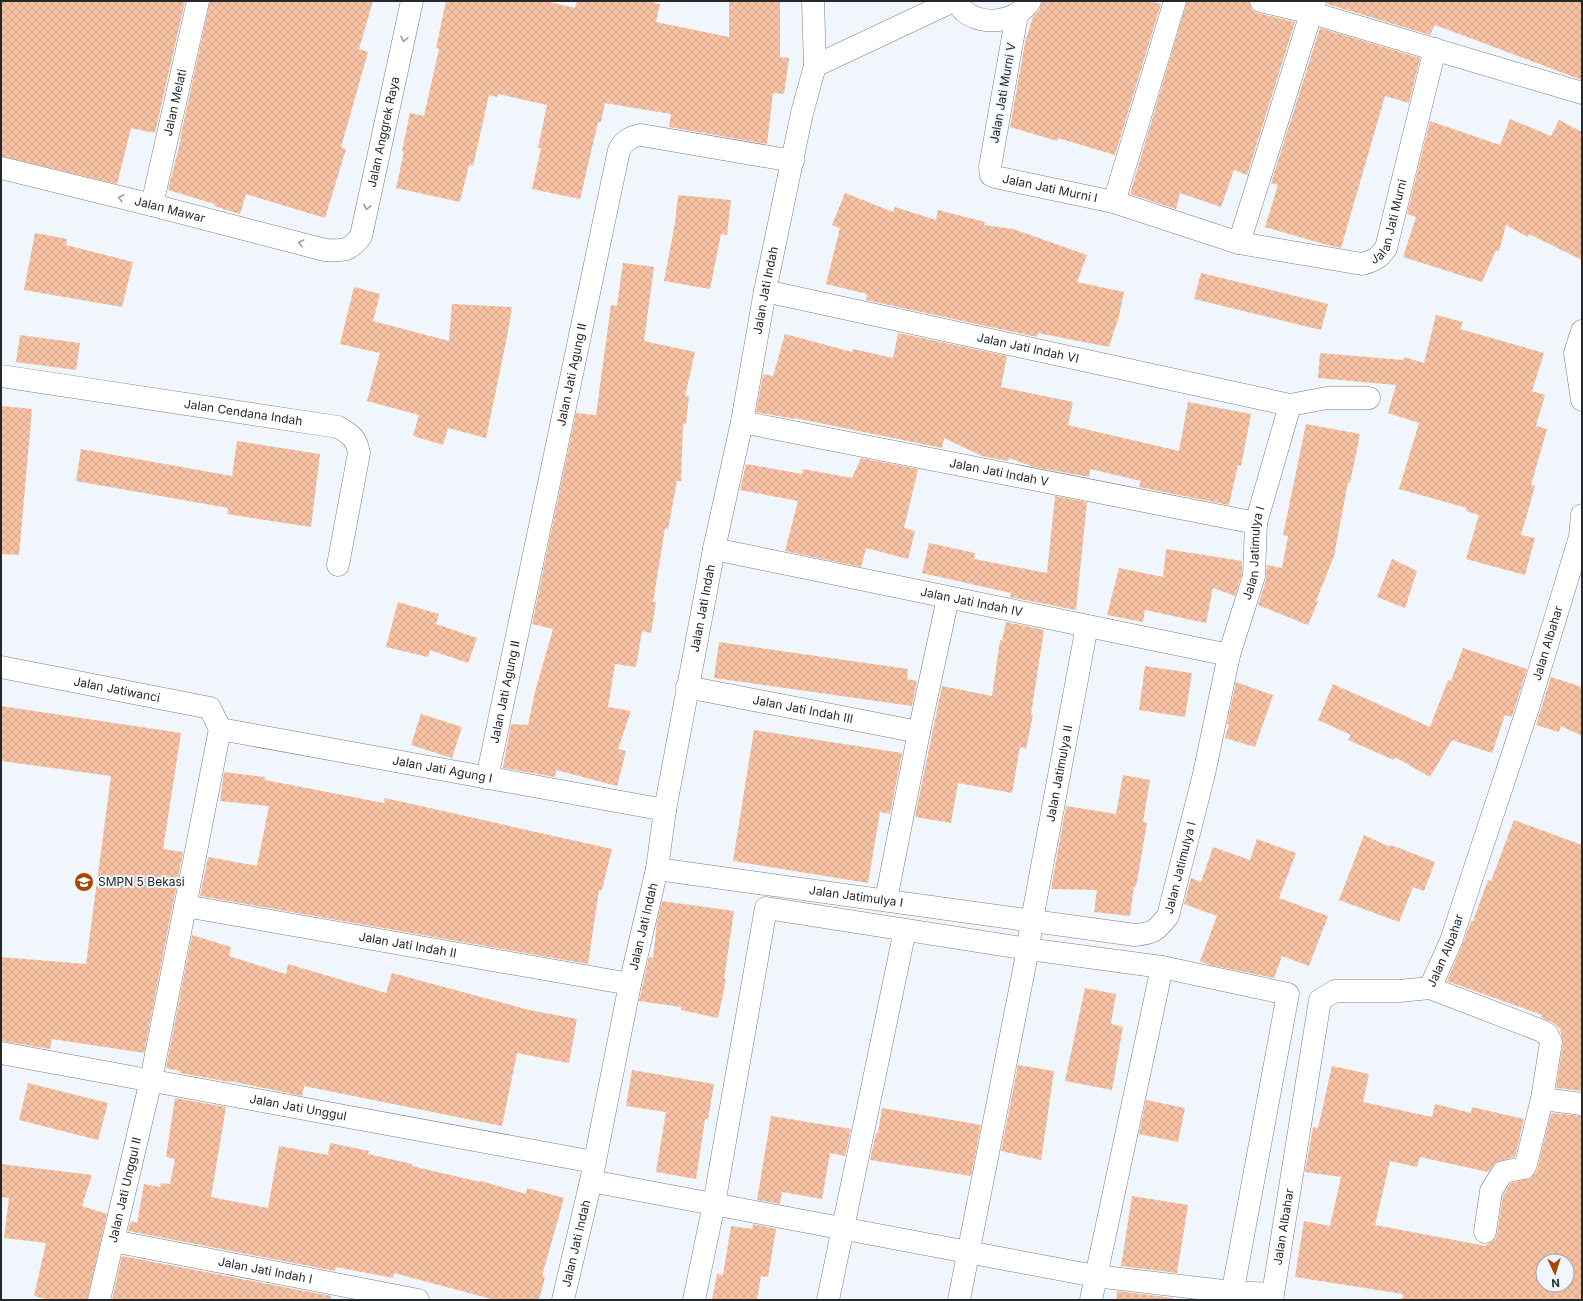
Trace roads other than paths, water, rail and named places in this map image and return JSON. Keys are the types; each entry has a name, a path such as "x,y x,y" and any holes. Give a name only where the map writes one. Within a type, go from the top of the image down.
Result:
{"street":[{"name":"Jalan Melati","path":"152,205 198,1"},
{"name":"Jalan Anggrek Raya","path":"340,251 348,249 354,245 361,236 412,1"},
{"name":"Jalan Jati Indah","path":"563,1300 593,1171 630,984 657,869 665,810 714,550 742,422 765,291 802,113 815,66 813,1"},
{"path":"815,66 955,1 964,11 977,18 990,20 1005,19 1024,7"},
{"path":"1114,202 1175,1"},
{"path":"1261,1 1313,7 1435,49 1582,93"},
{"name":"Jalan Jati Murni V","path":"990,171 1024,7"},
{"path":"1239,243 1313,7"},
{"name":"Jalan Jati Murni","path":"1114,202 1239,243 1362,264 1371,262 1381,256 1386,248 1435,49"},
{"name":"Jalan Jati Agung II","path":"487,778 619,150 623,143 630,137 641,135 793,161"},
{"name":"Jalan Mawar","path":"1,168 326,250 340,251"},
{"name":"Jalan Jati Murni I","path":"990,171 994,177 1114,202"},
{"name":"Jalan Jati Indah VI","path":"765,291 1290,405"},
{"path":"1582,331 1575,353 1582,400"},
{"name":"Jalan Cendana Indah","path":"1,376 338,427 351,435 357,443 359,453 338,565"},
{"path":"1290,405 1328,398 1369,398"},
{"name":"Jalan Jatimulya I","path":"657,869 1135,935 1151,933 1164,922 1168,916 1204,774 1229,655 1254,576 1256,523 1290,405"},
{"name":"Jalan Jati Indah V","path":"742,422 1256,523"},
{"name":"Jalan Albahar","path":"1272,1297 1320,1000 1335,991 1399,991 1430,988 1451,941 1528,708 1580,537 1582,514"},
{"name":"Jalan Jati Indah IV","path":"714,550 1229,655"},
{"path":"886,900 919,732 948,598"},
{"name":"Jalan Jatimulya II","path":"959,1300 1028,949 1032,920 1087,626"},
{"name":"Jalan Jatiwanci","path":"1,667 210,708 220,729"},
{"name":"Jalan Jati Indah III","path":"688,687 919,732"},
{"name":"Jalan Jati Agung I","path":"220,729 665,810"},
{"name":"Jalan Jati Unggul II","path":"99,1300 151,1080 220,729"},
{"name":"Jalan Jati Indah II","path":"185,906 630,984"},
{"path":"694,1300 714,1204 766,908 1028,949 1162,967 1288,994 1232,1296"},
{"path":"828,1300 905,930"},
{"path":"1091,1300 1162,967"},
{"path":"1430,988 1547,1034 1551,1042 1542,1099 1526,1164 1524,1168 1503,1172 1491,1191 1485,1232"},
{"name":"Jalan Jati Unggul","path":"1,1053 151,1080 593,1171 714,1204 1095,1276 1232,1296 1272,1297"},
{"path":"1542,1099 1582,1104"},
{"name":"Jalan Jati Indah I","path":"113,1241 418,1300"}],"place":[{"name":"SMPN 5 Bekasi","path":"84,882"}]}
